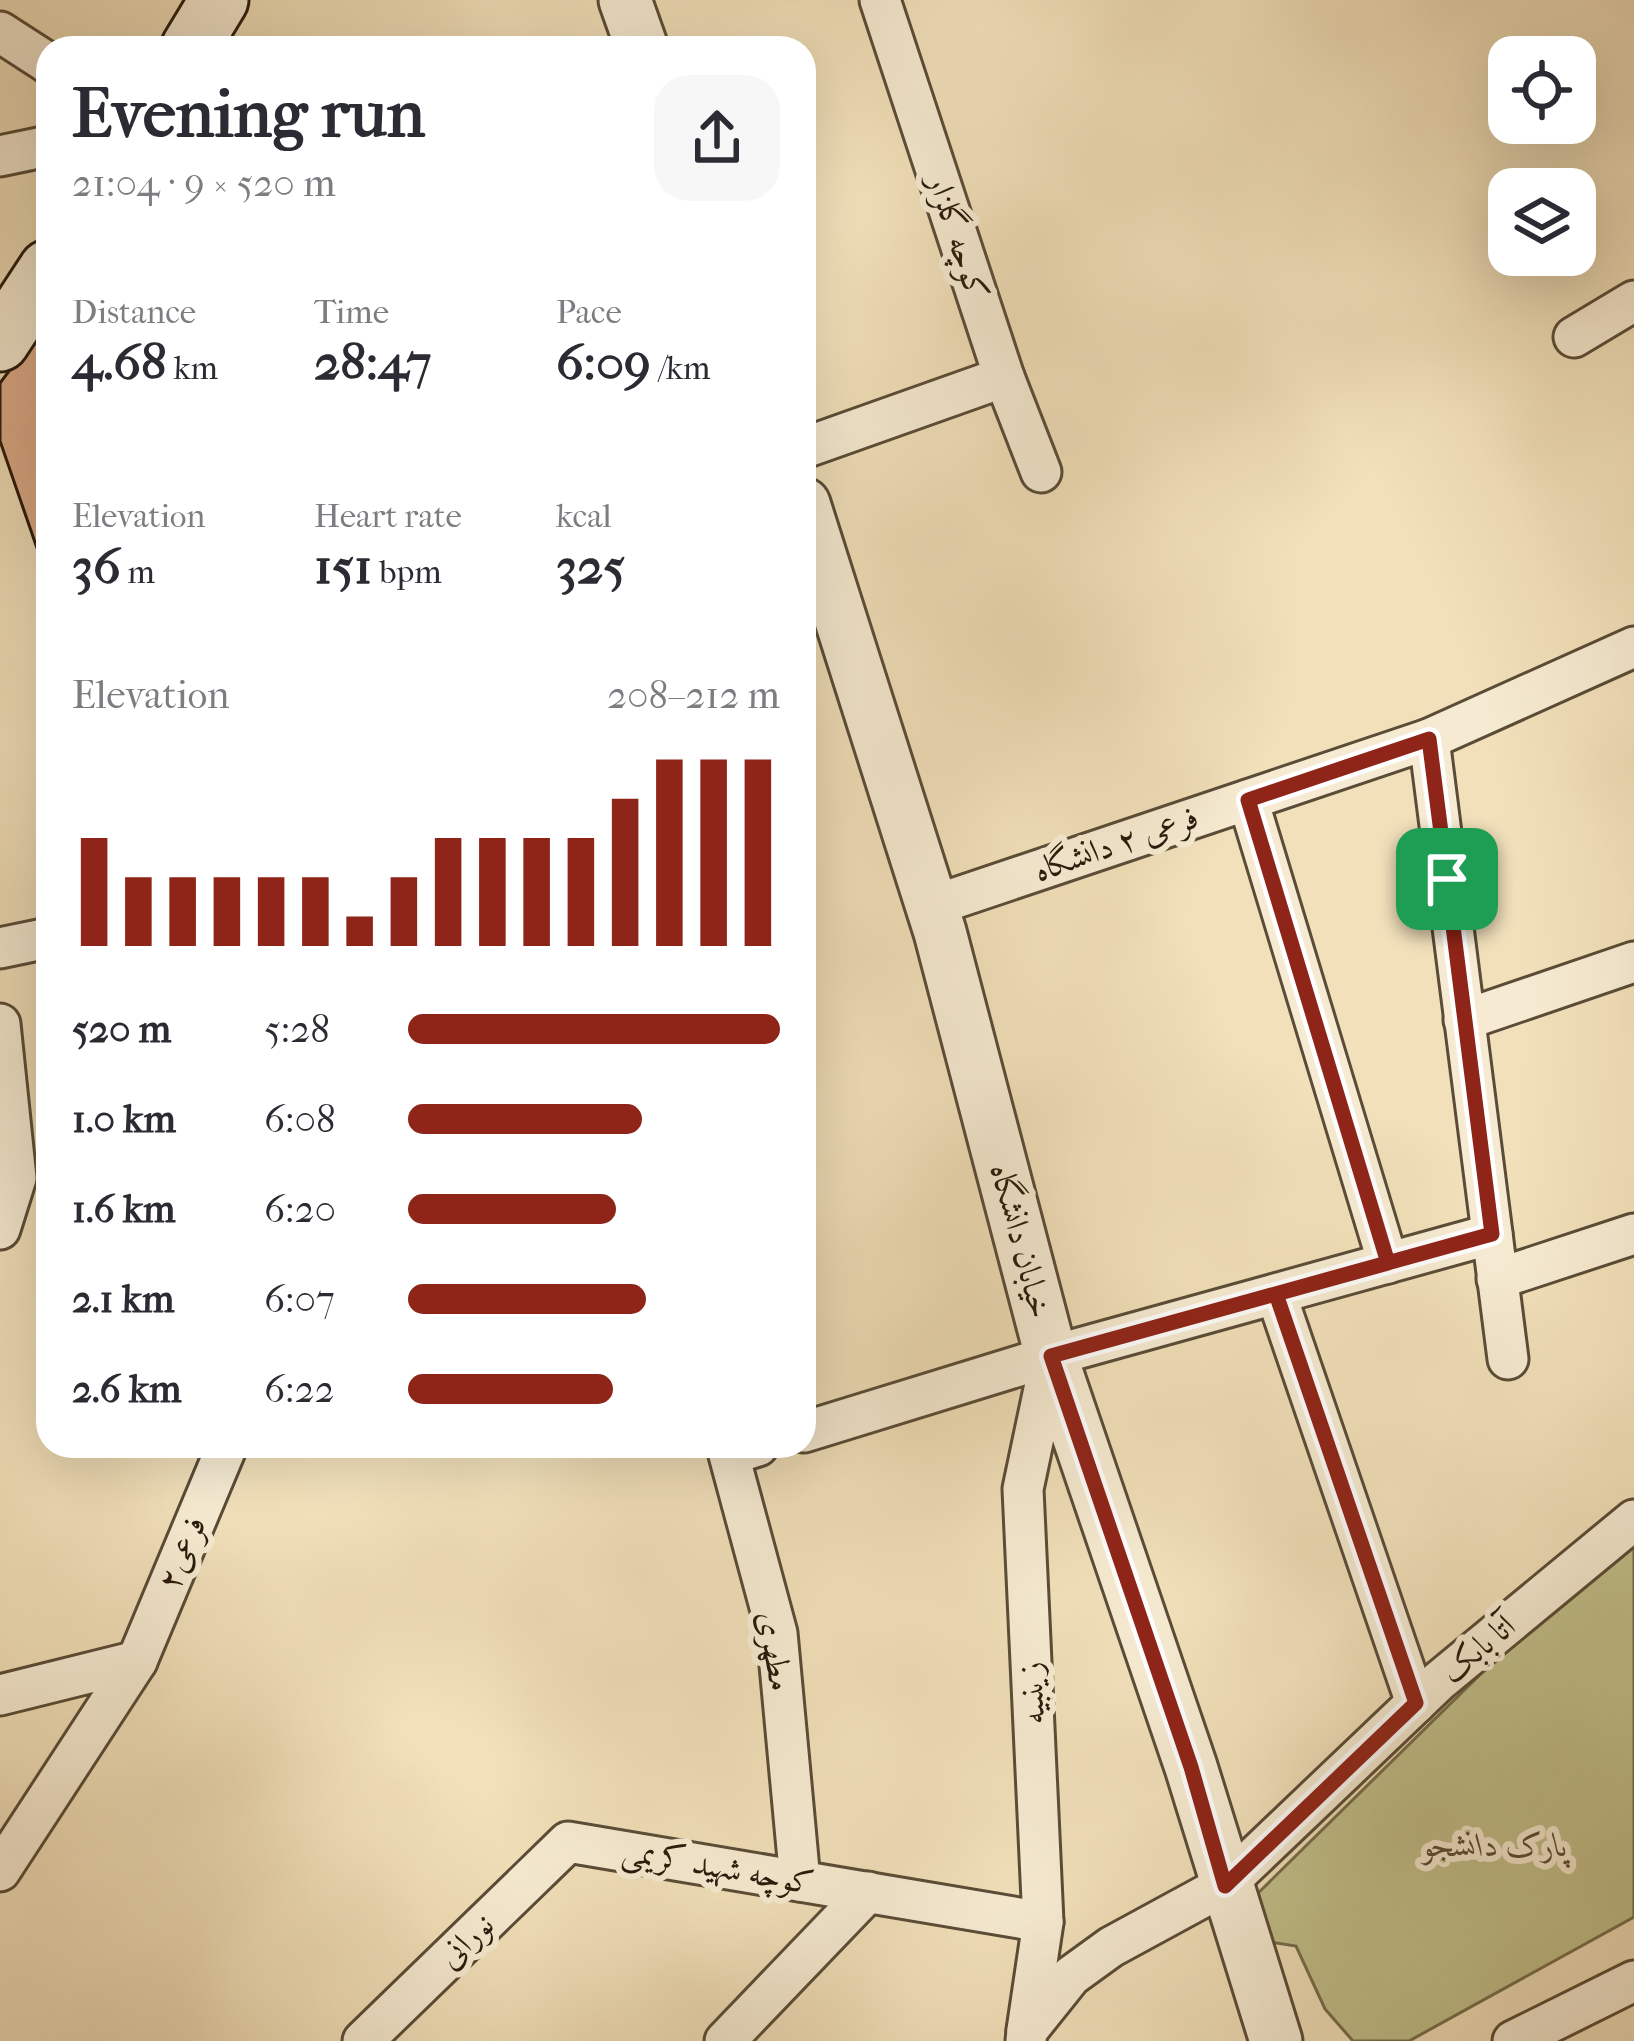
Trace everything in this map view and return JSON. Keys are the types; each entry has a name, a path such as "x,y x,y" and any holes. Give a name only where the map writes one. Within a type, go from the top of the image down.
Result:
{"main road":[{"path":"197,36 219,0"},
{"path":"0,341 36,287"}],"street":[{"path":"625,0 638,36"},
{"name":"کوچه گلزار","path":"880,0 1004,376 1041,472"},
{"path":"0,32 36,55"},
{"path":"0,156 36,148"},
{"path":"1574,337 1634,301"},
{"path":"816,444 1004,376"},
{"name":"خیابان دانشگاه","path":"816,542 932,906 1051,1356 1191,1767 1276,2041"},
{"name":"فرعی ۲ دانشگاه","path":"932,906 1429,739 1634,647"},
{"path":"1429,739 1508,1359"},
{"path":"1248,800 1388,1263"},
{"path":"0,948 36,940"},
{"path":"1464,1020 1634,962"},
{"path":"0,1024 16,1178 0,1229"},
{"path":"816,1428 1051,1356 1492,1234"},
{"path":"1498,1279 1634,1234"},
{"path":"1276,1294 1416,1703"},
{"name":"زینبیه","path":"1026,2036 1043,1922 1024,1489 1051,1356"},
{"name":"فرعی۲","path":"0,1871 136,1660 222,1458"},
{"name":"مطهری","path":"730,1458 777,1633 800,1881"},
{"name":"آتا بابک","path":"1225,1886 1416,1703 1634,1520"},
{"path":"0,1695 136,1660"},
{"name":"کوچه شهید کریمی","path":"568,1842 1043,1922"},
{"name":"نورانی","path":"363,2041 568,1842"},
{"name":"زینبیه","path":"1026,2036 1071,1976 1111,1947 1225,1886"},
{"name":"کوچه شهید کریمی","path":"725,2041 868,1892"},
{"path":"1513,2041 1634,1981"}],"green space":[{"name":"پارک دانشجو","path":"1634,1523 1634,1917 1409,2041 1353,2041 1325,2009 1296,1946 1258,1940 1254,1897"}],"building":[{"path":"36,335 36,545 0,441 0,383"}],"route":[{"path":"1447,879 1429,739 1248,800 1388,1263 1276,1294 1416,1703 1225,1886 1191,1767 1051,1356 1276,1294 1388,1263 1492,1234 1447,879"}]}
